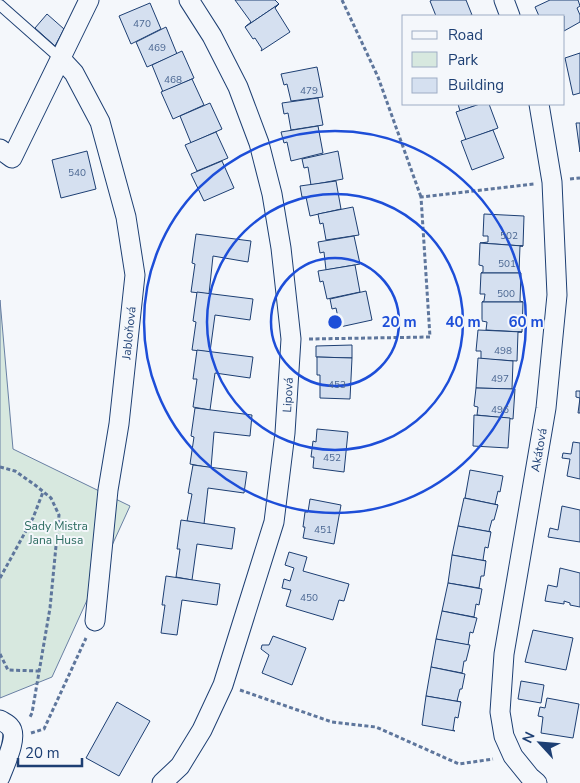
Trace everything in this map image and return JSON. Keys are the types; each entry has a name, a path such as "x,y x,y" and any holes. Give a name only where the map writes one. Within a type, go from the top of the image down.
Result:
{"street":[{"path":"6,154 60,59 90,0"},
{"name":"Lipová","path":"162,783 180,766 202,730 223,685 274,522 286,433 291,339 281,248 272,194 259,143 238,87 212,36 188,0"},
{"path":"504,0 510,15"},
{"name":"Jabloňová","path":"60,59 74,73 100,122 126,217 135,275 119,424 108,490 95,621"},
{"name":"Akátová","path":"538,783 530,777 513,756 504,736 500,712 504,654 545,417 557,295 552,182 539,105"},
{"path":"0,720 10,726 13,731 12,744 0,777"}],"lane":[{"path":"0,5 60,59"}],"path":[{"path":"291,339 430,336 421,198 378,77 342,0"},
{"path":"421,198 580,178"},
{"path":"0,467 16,471 51,498 59,515 50,608 32,713 12,744"},
{"path":"0,578 33,518 43,492"},
{"path":"12,744 44,728 95,621"},
{"path":"0,654 8,670 40,671"},
{"path":"223,685 332,722 376,727 459,764 499,758"}],"green space":[{"name":"Sady Mistra Jana Husa","path":"0,300 13,449 130,506 52,677 0,698"}],"building":[{"path":"235,0 275,0 279,4 245,27 251,22"},
{"path":"466,0 472,15 436,15 430,1"},
{"path":"550,0 578,0 580,6 577,8 580,22 565,30 565,15 539,15 535,7"},
{"path":"150,3 161,29 131,44 119,16"},
{"path":"279,4 275,8 290,32 261,51 262,49 255,38 253,39 245,27"},
{"path":"47,14 64,29 55,46 35,28"},
{"path":"166,27 177,54 147,67 136,42"},
{"path":"182,51 194,78 163,92 152,65"},
{"path":"580,53 580,93 573,95 565,58"},
{"path":"317,67 323,97 291,101 287,84 284,85 281,74"},
{"path":"192,79 204,105 173,119 161,92"},
{"path":"318,98 323,125 291,130 288,113 284,114 282,103"},
{"path":"210,103 222,129 191,143 180,116"},
{"path":"458,105 477,105 460,111"},
{"path":"477,105 489,105 498,128 466,140 456,112"},
{"path":"576,123 580,123 580,152"},
{"path":"318,126 323,153 291,161 287,142 284,143 281,132"},
{"path":"493,130 504,158 472,170 461,141"},
{"path":"216,132 228,158 197,171 185,145"},
{"path":"87,151 96,189 61,198 52,160"},
{"path":"338,151 343,179 311,185 308,167 304,168 302,159"},
{"path":"222,161 234,188 204,201 191,174"},
{"path":"336,181 341,209 310,216 306,197 302,197 300,186"},
{"path":"353,207 359,235 326,240 323,223 320,224 318,214"},
{"path":"484,214 524,216 523,246 480,243 488,242 488,236 483,236"},
{"path":"196,234 251,241 248,262 213,256 209,294 191,292 195,264 192,263"},
{"path":"354,236 360,264 326,270 324,252 320,253 318,242"},
{"path":"480,243 523,246 520,246 519,272 521,273 481,273 483,272 483,266 479,265"},
{"path":"355,265 360,292 327,299 323,281 320,282 318,271"},
{"path":"481,273 521,273 520,301 523,302 482,302 484,301 485,294 480,294"},
{"path":"366,291 372,320 340,327 336,308 332,309 330,299"},
{"path":"197,292 253,299 250,320 215,315 210,352 192,350 196,322 193,321"},
{"path":"482,302 523,302 522,332 486,330 487,322 482,321"},
{"path":"478,330 522,332 518,332 517,361 481,359 481,351 476,351"},
{"path":"352,345 352,358 316,357 316,346"},
{"path":"197,350 253,357 250,378 215,373 210,410 193,407 197,379 193,379"},
{"path":"317,357 352,358 350,399 320,398 320,375 317,375"},
{"path":"478,358 513,361 512,389 476,388"},
{"path":"476,388 515,389 513,419 477,415 478,407 474,406"},
{"path":"576,391 580,391 580,398 576,397"},
{"path":"195,408 252,415 250,436 214,432 211,468 190,464 194,437 191,436"},
{"path":"474,415 510,418 508,448 473,446"},
{"path":"317,429 348,432 344,472 313,468 314,457 311,457 313,441 316,442"},
{"path":"573,442 580,443 580,479 567,476 570,459 562,458 563,453 571,454"},
{"path":"193,465 247,472 244,493 208,488 204,524 187,521 192,494 188,493"},
{"path":"470,470 503,476 500,492 498,491 495,504 498,505 465,498"},
{"path":"464,498 498,505 489,531 491,532 458,526"},
{"path":"310,499 341,505 334,544 303,538 305,512 308,512"},
{"path":"562,506 580,510 580,542 548,537 550,528 558,530"},
{"path":"181,520 235,528 232,549 197,544 192,580 176,577 180,549 177,549"},
{"path":"458,526 491,532 488,548 485,547 483,560 486,561 452,555"},
{"path":"289,552 307,557 303,571 349,584 344,601 339,600 333,620 286,606 291,590 282,588 284,579 290,581 294,568 285,565"},
{"path":"452,555 486,561 484,576 481,576 479,588 448,583"},
{"path":"560,568 580,573 580,607 570,605 570,603 564,601 564,604 545,601 548,585 557,587"},
{"path":"166,576 220,584 217,605 182,600 177,635 161,633 165,605 162,605"},
{"path":"448,583 482,589 479,605 476,604 474,617 442,611"},
{"path":"442,611 477,618 473,633 470,632 468,645 436,639"},
{"path":"533,630 573,638 566,670 525,662"},
{"path":"273,636 306,648 292,685 262,673 269,655 261,649 262,645 269,645"},
{"path":"436,639 470,645 462,673 431,667"},
{"path":"431,667 465,674 457,701 461,702 426,696"},
{"path":"521,681 544,685 541,703 518,699"},
{"path":"426,696 461,702 458,718 455,717 453,730 455,731 422,725"},
{"path":"547,698 579,704 573,738 541,733 543,717 538,716 540,707 545,708"},
{"path":"117,702 150,721 119,776 86,758"}]}
